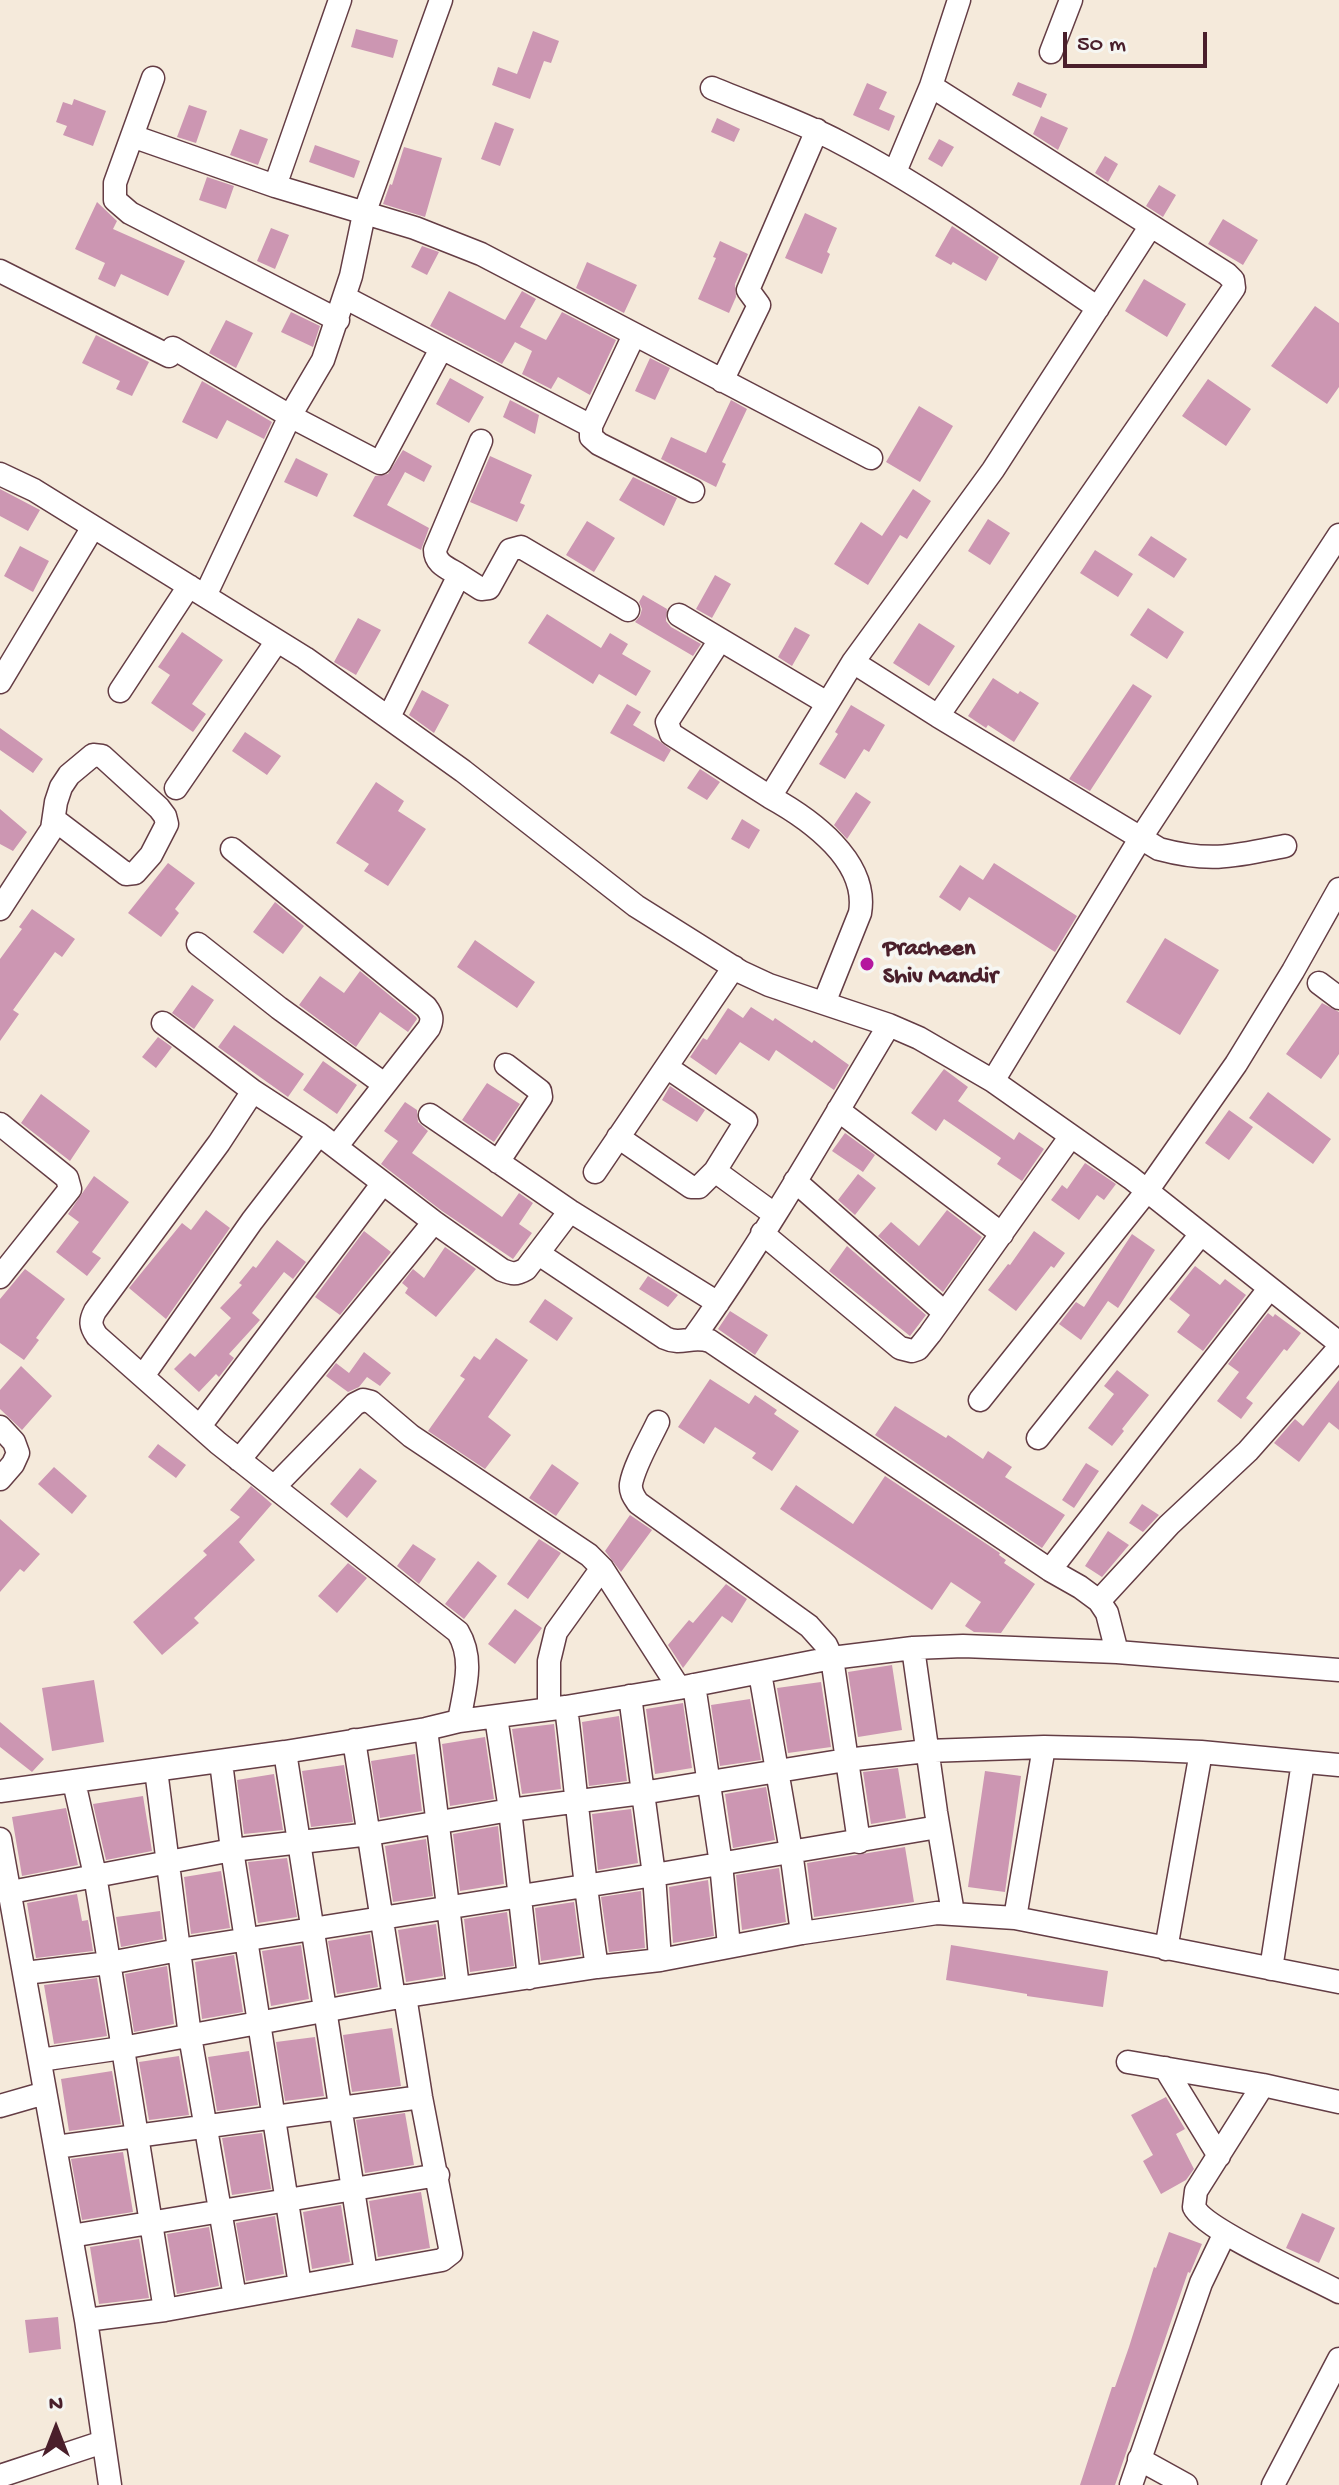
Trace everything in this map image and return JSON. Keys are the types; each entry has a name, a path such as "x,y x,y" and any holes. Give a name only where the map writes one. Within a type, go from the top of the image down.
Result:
{"street":[{"path":"275,186 340,0"},
{"path":"120,691 197,591 323,360 338,320 364,214 441,0"},
{"path":"895,172 931,86 959,0"},
{"path":"1051,52 1071,0"},
{"path":"153,78 115,183 115,200 121,207 338,320"},
{"path":"931,86 1227,274 1233,280 1234,288 938,716"},
{"path":"712,88 817,130 895,172 1098,308"},
{"path":"722,381 759,305 748,290 817,130"},
{"path":"132,136 275,186 415,228 481,254 871,458"},
{"path":"770,797 853,662 993,470 1150,227"},
{"path":"0,271 171,352 380,463 441,349"},
{"path":"344,297 591,426"},
{"path":"634,335 591,426 591,437 599,444 693,491"},
{"path":"481,441 435,550 439,563 481,589 489,588 510,550 521,547 628,610"},
{"path":"0,474 34,490 277,641 463,771 636,906 734,967 769,985 919,1038 993,1081 1147,1191 1339,1345 1260,1438 1169,1525 1099,1601"},
{"path":"0,682 93,527"},
{"path":"993,1081 1140,839 1339,535"},
{"path":"389,717 459,575"},
{"path":"679,615 827,703"},
{"path":"720,640 667,722 671,734 821,833 845,858 858,884 860,913 824,1003"},
{"path":"176,788 277,641"},
{"path":"853,662 1159,849 1187,857 1219,859 1285,846"},
{"path":"0,909 52,829 61,787 69,775 93,755 102,756 149,798 165,816 167,824 151,855 135,873 126,874 55,820"},
{"path":"143,1376 252,1221 384,1084 432,1020 426,1007 232,849"},
{"path":"980,1400 1147,1191 1236,1064 1339,889"},
{"path":"198,944 279,1008 384,1084"},
{"path":"595,1172 734,967"},
{"path":"1319,983 1339,998"},
{"path":"163,1023 434,1222 512,1274 526,1269 570,1211"},
{"path":"539,1254 665,1338 678,1343 694,1337 795,1181 889,1025"},
{"path":"498,1162 541,1097 540,1091 506,1065"},
{"path":"618,1137 691,1187 699,1187 715,1171 746,1121 668,1068"},
{"path":"253,1091 219,1143 95,1311 90,1320 92,1328 97,1336 239,1460 458,1632 467,1646 468,1664 459,1721"},
{"path":"838,1110 1002,1234"},
{"path":"430,1115 570,1211 718,1303"},
{"path":"0,1124 67,1178 70,1189 0,1277"},
{"path":"762,1233 900,1348 907,1351 918,1349 1071,1136"},
{"path":"715,1171 774,1214"},
{"path":"795,1181 945,1313"},
{"path":"200,1426 383,1183"},
{"path":"239,1460 434,1222"},
{"path":"1038,1438 1201,1234"},
{"path":"1050,1570 1269,1289"},
{"path":"694,1337 710,1341 1099,1601 1107,1613 1117,1652"},
{"path":"274,1487 355,1404 363,1400 371,1402 411,1436 589,1555 602,1568 686,1687 708,1782 721,1864 729,1946"},
{"path":"658,1422 631,1485 638,1503 809,1626 826,1645 832,1658 859,1842"},
{"path":"0,1427 14,1442 18,1453 0,1479"},
{"path":"597,1967 584,1885 578,1801 549,1661 556,1632 602,1568"},
{"path":"0,1791 285,1752 459,1721 686,1687 832,1658 913,1648 976,1646 1117,1652 1339,1670"},
{"path":"913,1648 953,1913"},
{"path":"760,1673 802,1933"},
{"path":"630,1696 654,1875 660,1960"},
{"path":"496,1717 529,1978"},
{"path":"426,1729 458,1987"},
{"path":"86,2320 165,2310 442,2260 451,2253 438,2175 381,1918 354,1740"},
{"path":"1015,1918 1044,1747"},
{"path":"11,1892 232,1850 370,1834 510,1810 642,1793 846,1760 927,1751 1044,1747 1201,1752 1339,1765"},
{"path":"285,1752 366,2273"},
{"path":"1166,1949 1201,1752"},
{"path":"221,1762 245,1941 300,2285"},
{"path":"1271,1969 1303,1762"},
{"path":"156,1770 190,2036 235,2297"},
{"path":"74,1782 95,1875 165,2310"},
{"path":"25,1973 109,1963 938,1827"},
{"path":"0,1839 86,2320 110,2485"},
{"path":"40,2060 458,1987 660,1960 917,1915 953,1913 1015,1918 1339,1982"},
{"path":"1128,2062 1263,2085 1339,2102"},
{"path":"1165,2068 1219,2156"},
{"path":"1263,2085 1196,2191 1193,2200 1197,2213 1225,2233 1339,2292"},
{"path":"0,2106 45,2093"},
{"path":"56,2147 421,2097"},
{"path":"71,2236 438,2175"},
{"path":"1131,2485 1201,2283 1225,2233"},
{"path":"1273,2485 1339,2359"},
{"path":"0,2476 103,2442"},
{"path":"1139,2459 1186,2485"}],"building":[{"path":"356,29 398,40 393,58 351,47"},
{"path":"533,31 559,41 551,63 544,61 530,99 492,85 498,67 517,74"},
{"path":"1018,82 1047,94 1041,108 1012,95"},
{"path":"867,83 887,92 879,109 895,116 889,131 853,115"},
{"path":"74,99 106,111 93,146 63,135 67,126 56,122 63,102 72,105"},
{"path":"189,105 207,111 196,143 177,137"},
{"path":"1041,116 1068,128 1058,150 1033,134"},
{"path":"717,118 740,129 734,142 711,132"},
{"path":"495,122 514,129 500,166 481,159"},
{"path":"240,129 268,139 258,165 230,155"},
{"path":"939,139 954,147 942,167 928,159"},
{"path":"315,145 360,161 354,178 309,162"},
{"path":"404,147 442,158 425,217 383,204"},
{"path":"1105,156 1118,164 1108,182 1095,173"},
{"path":"207,177 234,186 226,209 199,200"},
{"path":"1159,185 1176,195 1163,217 1146,206"},
{"path":"97,202 117,221 113,229 185,261 168,296 121,274 115,287 98,279 105,263 75,249"},
{"path":"805,213 837,228 822,274 785,258"},
{"path":"1223,219 1258,240 1243,265 1208,244"},
{"path":"952,226 999,257 986,281 953,262 951,265 935,256"},
{"path":"271,228 289,235 275,269 257,261"},
{"path":"720,241 748,254 735,284 736,297 729,313 698,299"},
{"path":"422,246 439,252 427,275 411,267"},
{"path":"587,262 637,285 624,313 576,288"},
{"path":"1144,279 1186,304 1167,337 1125,311"},
{"path":"449,291 505,320 522,291 536,299 520,327 546,340 562,312 616,340 590,395 558,377 551,389 522,374 532,351 515,342 502,364 430,326"},
{"path":"1315,306 1339,323 1339,387 1327,404 1271,366"},
{"path":"291,312 320,326 313,347 281,332"},
{"path":"226,320 253,333 236,368 209,353"},
{"path":"96,335 149,362 132,396 116,389 120,381 82,363"},
{"path":"650,358 670,368 655,400 635,391"},
{"path":"450,378 484,397 469,423 436,404"},
{"path":"1208,379 1251,409 1226,446 1182,416"},
{"path":"202,381 272,422 264,439 227,420 217,439 182,422"},
{"path":"510,400 539,415 535,434 503,417"},
{"path":"731,400 747,409 722,462 726,464 716,487 661,459 671,437 706,453"},
{"path":"919,406 953,426 920,482 886,462"},
{"path":"403,450 432,466 424,482 405,472 387,505 429,528 421,550 353,516 375,476 388,474"},
{"path":"490,456 532,475 520,503 525,505 517,522 470,502"},
{"path":"296,458 328,474 317,497 284,482"},
{"path":"633,477 677,498 664,526 619,500"},
{"path":"0,489 40,510 28,531 0,516"},
{"path":"913,489 931,501 907,539 900,535 868,585 834,564 861,522 882,536"},
{"path":"988,519 1010,533 990,565 968,551"},
{"path":"587,521 615,538 594,572 566,555"},
{"path":"1151,536 1187,559 1174,578 1138,555"},
{"path":"20,546 49,561 33,592 4,576"},
{"path":"1095,550 1133,574 1118,597 1080,573"},
{"path":"715,575 731,584 712,618 696,609"},
{"path":"643,595 667,609 666,621 671,627 701,644 693,656 635,622 640,616 642,609 639,602"},
{"path":"1148,608 1184,632 1167,659 1130,635"},
{"path":"547,614 601,648 610,633 628,644 622,654 651,671 636,696 599,674 593,684 528,643"},
{"path":"358,618 381,630 356,675 334,662"},
{"path":"919,623 955,646 929,686 893,663"},
{"path":"795,627 810,635 792,666 778,657"},
{"path":"182,632 223,660 192,704 206,714 193,732 151,703 170,675 158,667"},
{"path":"993,678 1039,703 1014,742 968,716"},
{"path":"1133,684 1152,696 1090,791 1069,779"},
{"path":"422,690 449,705 434,733 409,715"},
{"path":"627,704 641,712 633,725 671,750 664,762 610,733"},
{"path":"851,705 885,725 869,752 864,749 845,779 819,764"},
{"path":"0,728 43,759 33,773 0,750"},
{"path":"245,732 281,756 267,775 232,751"},
{"path":"700,769 720,782 707,800 687,788"},
{"path":"376,782 404,801 398,811 426,829 388,886 364,871 369,864 336,843"},
{"path":"856,792 871,802 847,839 834,825"},
{"path":"0,809 27,832 13,851 0,844"},
{"path":"742,819 760,830 749,849 731,839"},
{"path":"168,863 195,883 175,909 179,913 161,937 128,913"},
{"path":"994,863 1077,916 1055,952 969,897 960,911 939,897 960,865 983,880"},
{"path":"275,902 304,926 283,954 253,932"},
{"path":"32,909 75,939 62,957 55,952 13,1010 19,1014 0,1041 0,959"},
{"path":"1165,938 1219,970 1180,1035 1126,1002"},
{"path":"475,940 535,982 517,1008 457,967"},
{"path":"360,971 416,1017 408,1032 380,1012 356,1047 299,1005 320,976 344,993"},
{"path":"192,985 214,1000 194,1029 172,1013"},
{"path":"1322,1003 1339,1012 1339,1054 1321,1079 1286,1054"},
{"path":"751,1007 773,1021 775,1018 812,1043 814,1040 849,1065 834,1090 776,1050 769,1061 740,1042 716,1075 690,1057 703,1038 707,1040 728,1008 743,1018"},
{"path":"234,1025 304,1074 288,1097 218,1047"},
{"path":"158,1037 172,1047 156,1068 142,1057"},
{"path":"323,1061 357,1085 337,1114 303,1090"},
{"path":"944,1069 968,1087 958,1101 1014,1140 1019,1132 1044,1149 1022,1181 997,1164 1001,1158 944,1119 936,1131 911,1113"},
{"path":"487,1083 520,1104 494,1142 462,1120"},
{"path":"670,1086 705,1110 697,1122 662,1100"},
{"path":"1268,1092 1331,1139 1313,1164 1249,1118"},
{"path":"41,1094 90,1131 70,1161 21,1123"},
{"path":"405,1102 417,1110 418,1122 428,1131 412,1153 502,1217 519,1193 533,1203 519,1224 532,1233 513,1259 442,1211 381,1164 398,1141 384,1131"},
{"path":"1229,1110 1253,1127 1229,1160 1205,1143"},
{"path":"845,1133 875,1155 863,1172 832,1151"},
{"path":"1085,1163 1116,1184 1104,1200 1097,1195 1079,1220 1051,1200 1062,1185 1067,1189"},
{"path":"858,1174 876,1188 855,1215 838,1200"},
{"path":"94,1176 129,1202 92,1252 101,1258 87,1276 56,1252 79,1222 68,1214"},
{"path":"206,1210 230,1228 166,1319 129,1288 182,1223 191,1230"},
{"path":"947,1210 982,1237 943,1292 878,1236 891,1222 919,1246"},
{"path":"364,1231 391,1252 340,1315 315,1297"},
{"path":"1034,1231 1065,1253 1016,1311 988,1290"},
{"path":"1132,1234 1155,1250 1118,1308 1108,1301 1081,1340 1059,1324 1076,1302 1084,1307"},
{"path":"277,1240 306,1262 293,1279 284,1272 252,1313 260,1320 229,1354 234,1358 219,1377 216,1374 199,1392 174,1369 190,1353 195,1357 231,1318 220,1308"},
{"path":"847,1246 926,1315 910,1336 829,1271"},
{"path":"445,1247 476,1269 436,1317 405,1293 408,1288 402,1283 413,1269 424,1278"},
{"path":"1195,1266 1220,1285 1225,1279 1246,1295 1203,1351 1177,1332 1190,1315 1169,1299"},
{"path":"25,1269 65,1299 24,1360 0,1343 0,1299"},
{"path":"648,1276 678,1295 668,1307 639,1289"},
{"path":"545,1299 573,1318 557,1341 529,1322"},
{"path":"730,1311 768,1335 755,1355 718,1329"},
{"path":"1268,1313 1273,1317 1275,1314 1301,1333 1287,1351 1284,1349 1246,1398 1253,1403 1241,1419 1217,1401 1239,1372 1228,1364"},
{"path":"496,1338 528,1360 488,1417 511,1435 485,1469 428,1431 465,1379 460,1376 474,1356 480,1360"},
{"path":"364,1352 391,1373 380,1386 367,1377 359,1387 348,1392 326,1376 336,1363 349,1373"},
{"path":"21,1366 52,1396 22,1430 0,1409 0,1390"},
{"path":"1117,1370 1149,1395 1112,1446 1088,1428 1114,1394 1104,1386"},
{"path":"710,1379 749,1404 755,1395 777,1410 774,1414 799,1431 772,1471 752,1458 756,1453 715,1427 704,1444 678,1427"},
{"path":"1339,1380 1339,1430 1329,1422 1299,1462 1274,1443 1295,1419 1303,1426"},
{"path":"895,1406 946,1438 948,1435 983,1459 988,1451 1012,1467 1005,1477 1065,1515 1042,1548 875,1435"},
{"path":"158,1444 186,1465 176,1478 148,1457"},
{"path":"1086,1463 1099,1471 1074,1508 1062,1500"},
{"path":"552,1464 579,1483 556,1516 529,1498"},
{"path":"54,1467 87,1496 72,1514 38,1484"},
{"path":"360,1468 377,1481 347,1518 330,1504"},
{"path":"885,1476 1000,1553 1006,1560 1004,1563 1035,1584 1001,1633 974,1632 965,1626 981,1602 951,1582 932,1610 780,1509 796,1485 853,1524"},
{"path":"251,1486 272,1504 239,1542 255,1560 194,1618 199,1623 162,1655 133,1622 207,1555 203,1551 240,1517 230,1510"},
{"path":"1142,1504 1159,1515 1143,1532 1129,1523"},
{"path":"630,1515 652,1530 621,1572 605,1551"},
{"path":"0,1519 40,1554 24,1572 20,1569 0,1592"},
{"path":"1108,1531 1129,1545 1102,1577 1085,1566"},
{"path":"539,1539 561,1553 528,1599 507,1584"},
{"path":"413,1544 436,1559 419,1584 397,1566"},
{"path":"478,1561 497,1576 464,1619 445,1604"},
{"path":"348,1563 367,1578 337,1613 318,1596"},
{"path":"726,1584 747,1599 732,1623 722,1616 683,1668 668,1645 689,1620 693,1623"},
{"path":"515,1609 542,1628 515,1664 488,1644"},
{"path":"892,1665 902,1730 858,1737 848,1672"},
{"path":"94,1680 104,1742 52,1751 42,1688"},
{"path":"821,1682 831,1747 788,1753 777,1688"},
{"path":"750,1699 761,1760 720,1766 711,1705"},
{"path":"683,1703 692,1768 655,1774 646,1709"},
{"path":"619,1716 627,1781 589,1786 582,1722"},
{"path":"0,1722 44,1759 32,1772 0,1747"},
{"path":"554,1724 561,1789 522,1794 512,1729"},
{"path":"485,1737 494,1799 450,1806 442,1744"},
{"path":"415,1754 422,1811 380,1818 371,1761"},
{"path":"344,1765 353,1822 311,1827 302,1771"},
{"path":"898,1768 906,1818 871,1824 863,1772"},
{"path":"985,1771 1021,1776 1005,1892 968,1887"},
{"path":"274,1774 283,1830 244,1834 237,1780"},
{"path":"766,1787 775,1840 733,1848 725,1794"},
{"path":"143,1796 152,1851 106,1860 93,1804"},
{"path":"66,1808 78,1865 22,1876 12,1817"},
{"path":"631,1809 638,1863 598,1870 592,1814"},
{"path":"498,1826 504,1884 460,1891 453,1834"},
{"path":"426,1839 433,1896 393,1902 385,1846"},
{"path":"905,1847 914,1902 814,1917 807,1863"},
{"path":"287,1858 297,1917 258,1923 248,1862"},
{"path":"779,1868 786,1922 742,1930 736,1875"},
{"path":"221,1871 230,1928 191,1934 184,1877"},
{"path":"708,1880 714,1936 673,1943 669,1887"},
{"path":"641,1891 645,1948 609,1952 601,1897"},
{"path":"77,1894 82,1921 88,1920 93,1951 36,1958 27,1903"},
{"path":"574,1902 581,1955 541,1961 535,1908"},
{"path":"160,1911 163,1939 121,1947 116,1917"},
{"path":"507,1912 514,1966 470,1972 464,1919"},
{"path":"436,1924 443,1976 406,1982 398,1930"},
{"path":"370,1934 378,1987 337,1994 328,1941"},
{"path":"301,1945 309,1999 271,2006 262,1951"},
{"path":"951,1945 1108,1971 1103,2007 946,1980"},
{"path":"234,1955 243,2012 202,2019 195,1962"},
{"path":"167,1966 174,2024 134,2032 125,1974"},
{"path":"97,1978 107,2036 54,2044 44,1985"},
{"path":"392,2028 401,2086 352,2092 343,2035"},
{"path":"315,2037 324,2096 285,2101 276,2042"},
{"path":"249,2051 258,2105 217,2111 208,2057"},
{"path":"179,2056 189,2115 149,2120 139,2062"},
{"path":"112,2071 121,2124 69,2131 61,2079"},
{"path":"1166,2097 1185,2129 1176,2134 1194,2169 1186,2180 1161,2194 1143,2161 1153,2155 1131,2115"},
{"path":"405,2113 414,2165 365,2173 356,2120"},
{"path":"262,2133 271,2189 232,2195 222,2138"},
{"path":"123,2152 133,2212 82,2220 71,2159"},
{"path":"421,2192 430,2248 378,2257 369,2201"},
{"path":"341,2205 350,2262 312,2269 303,2212"},
{"path":"1302,2213 1335,2228 1319,2263 1286,2248"},
{"path":"275,2216 284,2274 246,2281 236,2223"},
{"path":"209,2227 219,2286 177,2294 167,2234"},
{"path":"1169,2232 1202,2244 1188,2272 1115,2485 1080,2485 1154,2267"},
{"path":"139,2239 149,2298 99,2304 90,2247"},
{"path":"58,2317 61,2349 29,2353 25,2320"}],"place":[{"name":"Pracheen Shiv Mandir","path":"867,964"}]}
